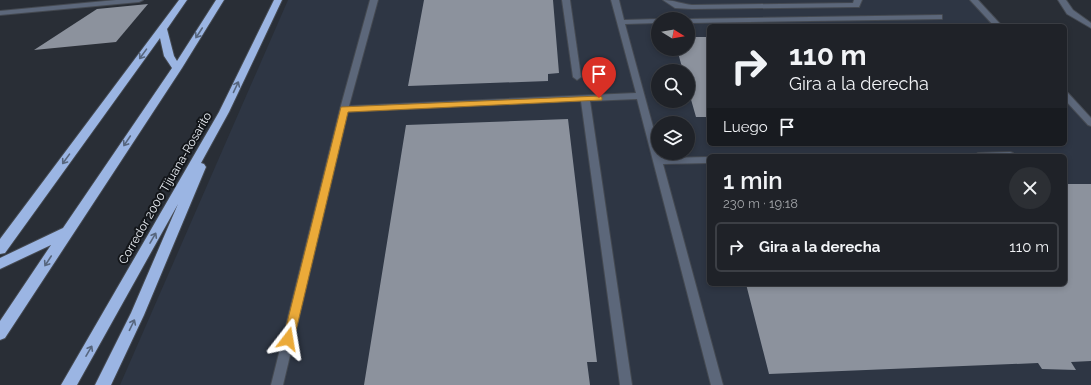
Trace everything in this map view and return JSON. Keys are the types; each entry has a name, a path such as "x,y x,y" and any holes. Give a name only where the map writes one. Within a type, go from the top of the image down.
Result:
{"highway":[{"path":"0,249 182,0"},
{"path":"0,333 177,68 220,0"},
{"name":"Corredor 2000 Tijuana-Rosarito","path":"69,385 224,112 278,0"},
{"path":"162,28 169,56 177,68"},
{"path":"103,385 137,315 224,112"},
{"path":"0,264 67,232"}],"lane":[{"path":"0,13 139,0"},
{"path":"277,385 344,109 374,0"},
{"path":"566,0 577,77"},
{"path":"615,0 717,385"},
{"path":"668,0 678,6 692,7 856,5 858,0"},
{"path":"974,0 996,24"},
{"path":"1062,0 1070,12 1091,26"},
{"path":"695,21 939,17"},
{"path":"621,22 651,21"},
{"path":"344,109 640,96"},
{"path":"1067,97 1091,122"},
{"path":"585,99 626,385"},
{"path":"658,161 707,160"}],"shaded area":[{"path":"288,0 970,0 993,24 707,24 707,146 1067,146 1067,99 1091,124 1091,385 120,385"}],"building":[{"path":"424,0 553,0 559,73 548,74 548,81 408,86"},
{"path":"148,4 116,42 34,50 97,9"},
{"path":"695,37 707,37 707,117 696,117 693,108 695,108 695,64 681,64 679,56 695,56"},
{"path":"568,119 597,362 587,362 590,385 364,385 406,125"},
{"path":"1067,184 1091,184 1091,361 1071,362 1076,370 1042,369 1038,363 769,374 747,286 1067,286"}],"route":[{"path":"288,339 344,109 599,98"}]}
